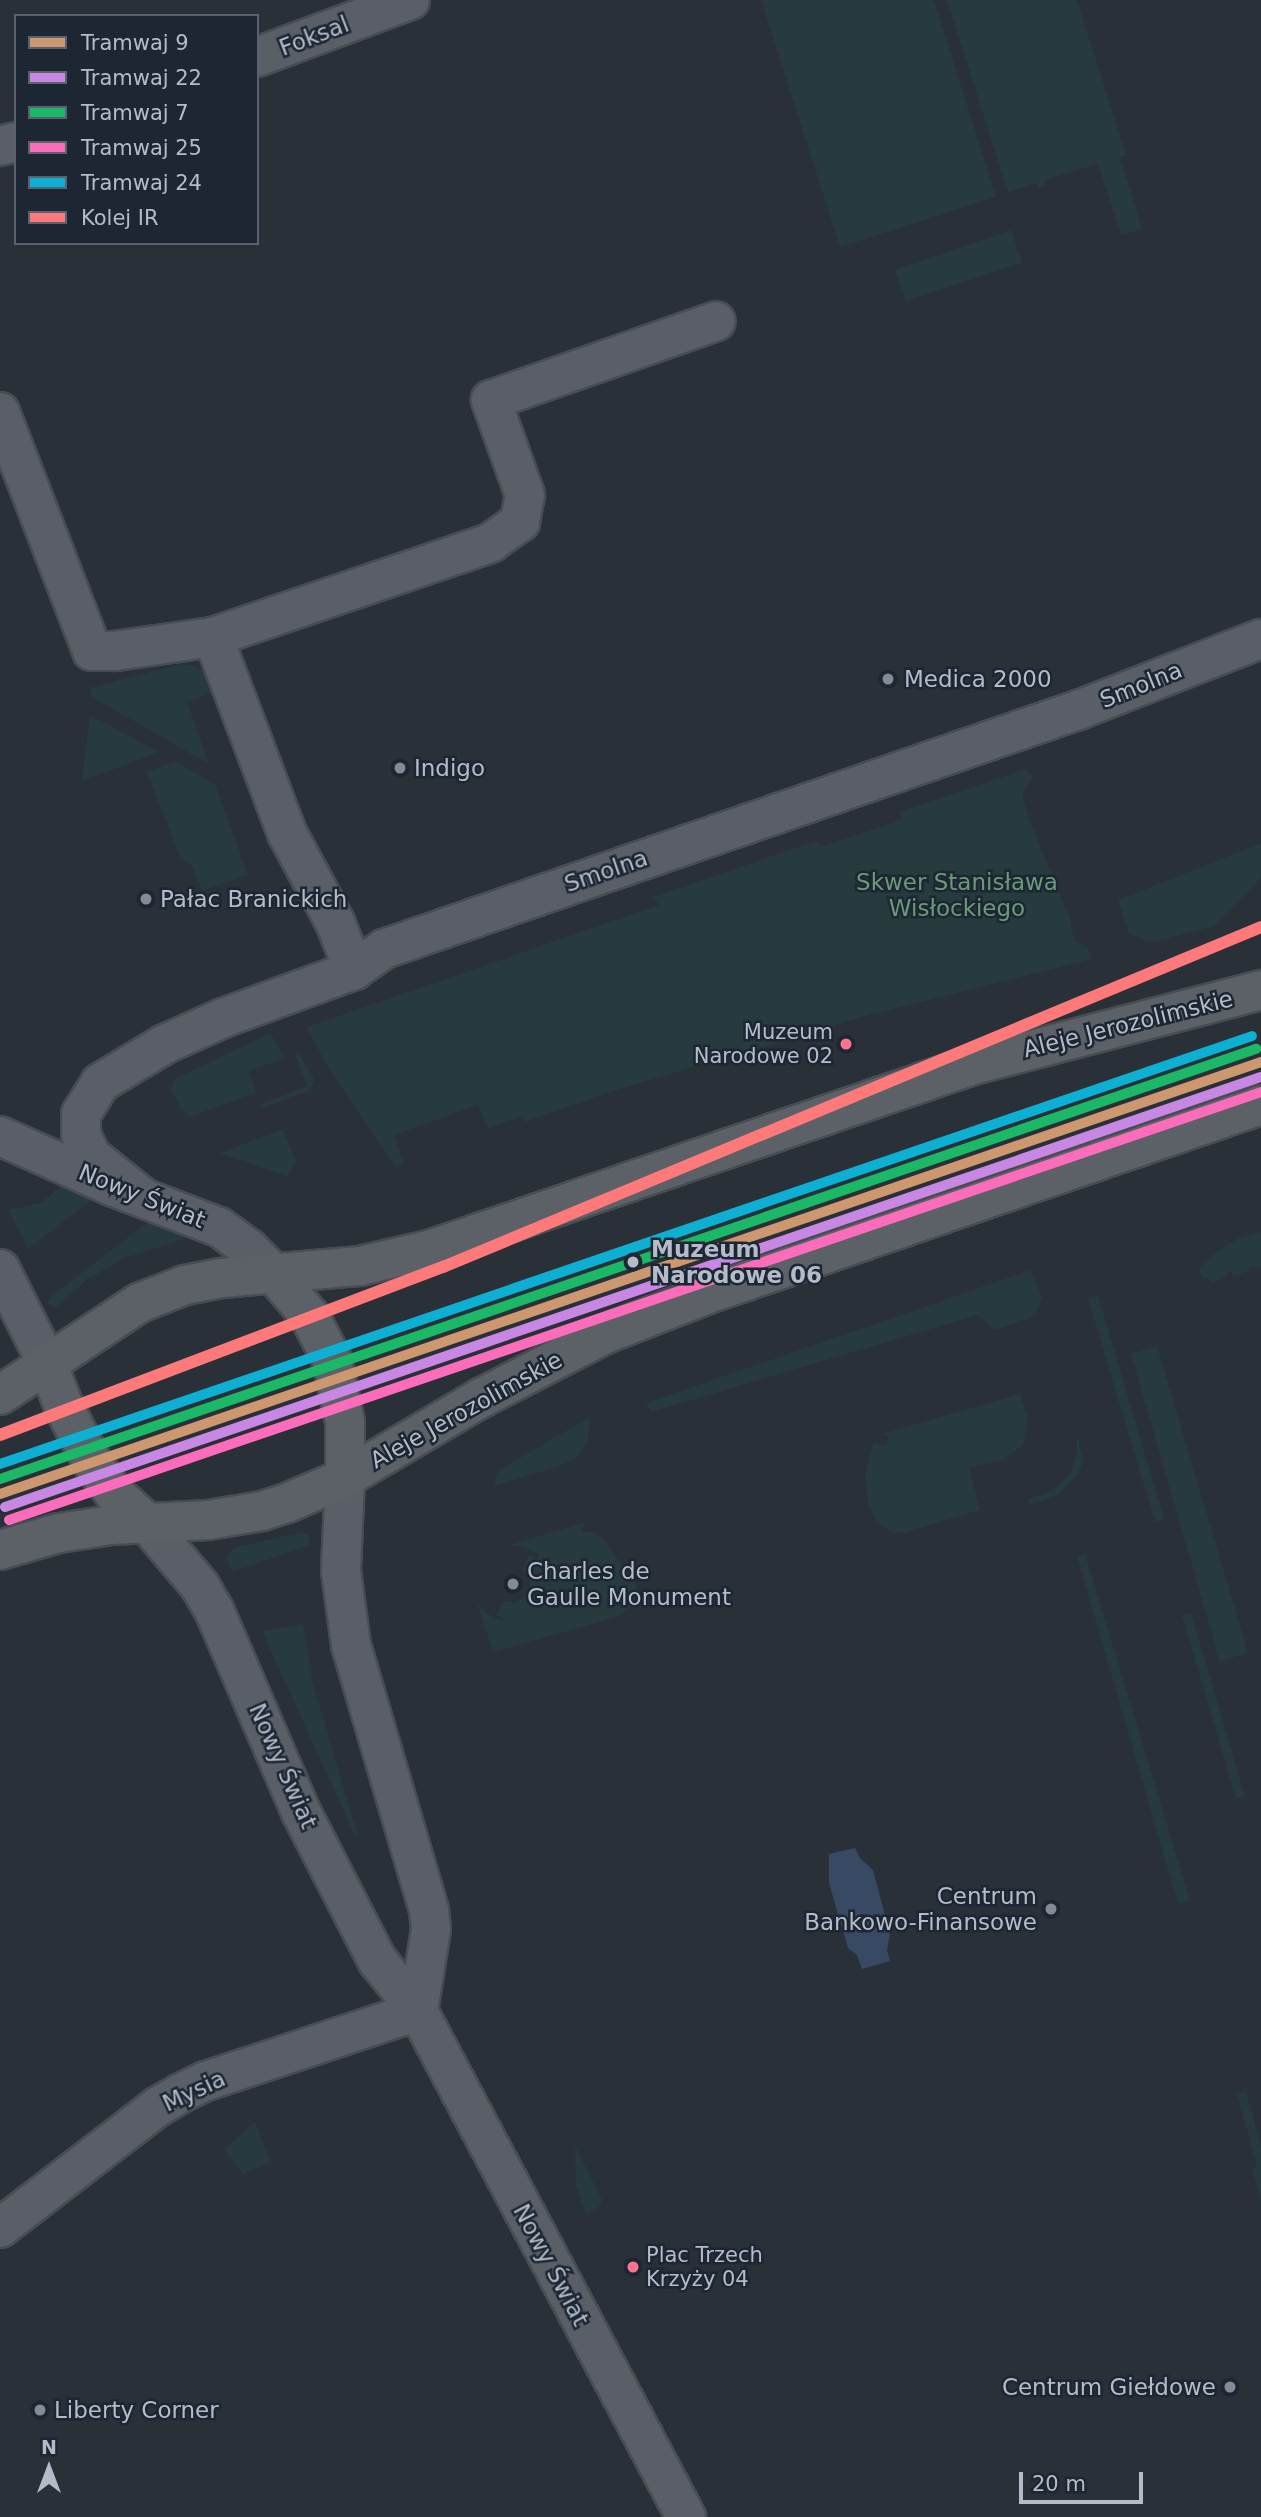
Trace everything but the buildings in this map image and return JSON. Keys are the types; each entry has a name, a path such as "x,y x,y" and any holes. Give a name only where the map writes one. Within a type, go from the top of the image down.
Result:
{"main road":[{"name":"Aleje Jerozolimskie","path":"48,1365 139,1303 168,1291 204,1281 360,1266 429,1250 973,1065 1261,990"},
{"name":"Aleje Jerozolimskie","path":"146,1522 208,1520 262,1511 345,1478 481,1398 605,1334 734,1286 1261,1105"},
{"path":"273,1273 309,1315 332,1360 345,1422 345,1478"},
{"path":"0,1395 48,1365 64,1407 97,1469 114,1493 146,1522"},
{"path":"0,1550 59,1534 146,1522"}],"street":[{"name":"Foksal","path":"259,56 410,0"},
{"path":"0,412 92,651 115,651 213,637 490,543 509,533 520,522 525,495 491,400 716,321"},
{"path":"213,637 287,833 335,922 354,970"},
{"name":"Smolna","path":"141,1196 91,1156 83,1142 81,1114 97,1087 177,1039 223,1018 354,970 384,949 1081,709 1261,639"},
{"name":"Nowy Świat","path":"0,1136 219,1227 248,1248 273,1273"},
{"path":"0,1269 48,1365"},
{"path":"345,1478 341,1571 351,1645 429,1909 431,1929 418,2011"},
{"name":"Nowy Świat","path":"146,1522 200,1587 214,1610 324,1857 377,1961 418,2011 686,2517"},
{"name":"Mysia","path":"0,2228 157,2107 181,2093 206,2081 418,2011"}],"green space":[{"path":"761,0 934,0 996,197 840,247"},
{"path":"947,0 1077,0 1126,155 1120,157 1142,229 1121,235 1098,164 1045,180 1046,186 1039,188 1037,183 1008,192"},
{"path":"1011,230 1022,263 906,301 895,270"},
{"path":"181,664 195,666 205,672 217,691 187,702 209,764 92,697 90,688"},
{"path":"90,715 160,752 82,781"},
{"path":"175,761 215,784 248,875 202,891 192,865 180,858 147,772"},
{"name":"Skwer Stanisława Wisłockiego","path":"1025,769 1033,776 1022,796 1030,821 1070,919 1074,940 1088,949 1091,959 865,1016 613,1091 525,1122 523,1116 488,1128 478,1105 394,1135 404,1164 396,1168 326,1064 307,1027 659,905 653,897 816,841 821,847 890,824 903,819 899,812"},
{"path":"1261,843 1261,878 1214,926 1149,943 1129,933 1118,900"},
{"path":"270,1033 285,1058 249,1071 256,1093 190,1117 180,1107 171,1089 175,1079"},
{"path":"298,1053 314,1079 310,1091 262,1108 261,1104 307,1086 295,1054"},
{"path":"283,1129 296,1161 288,1177 220,1153"},
{"path":"63,1185 96,1197 28,1249 8,1210 41,1203"},
{"path":"155,1217 186,1232 184,1239 122,1259 87,1280 56,1307 50,1306 47,1301 50,1297"},
{"path":"1261,1232 1261,1267 1249,1266 1249,1271 1233,1276 1231,1271 1226,1273 1227,1277 1211,1283 1209,1278 1203,1279 1199,1268 1212,1255 1237,1239"},
{"path":"1031,1270 1042,1298 1035,1315 1028,1319 994,1330 978,1315 651,1412 646,1403"},
{"path":"1098,1295 1164,1519 1155,1522 1088,1299"},
{"path":"1157,1346 1246,1646 1246,1653 1220,1662 1131,1354"},
{"path":"1020,1394 1028,1420 1023,1445 1003,1460 969,1468 980,1510 903,1533 892,1532 877,1522 869,1507 865,1475 872,1446 876,1443 884,1447 888,1443 887,1436 882,1434"},
{"path":"590,1417 588,1440 578,1457 562,1465 495,1486 499,1470"},
{"path":"1077,1434 1083,1460 1079,1473 1058,1495 1030,1505 1028,1499 1052,1491 1070,1474 1077,1454"},
{"path":"585,1522 582,1530 587,1533 593,1531 605,1540 629,1576 635,1576 637,1593 632,1607 617,1617 493,1652 477,1602 486,1613 502,1621 503,1618 496,1615 504,1601 516,1603 530,1592 530,1577 522,1569 530,1554 536,1558 539,1555 525,1547 510,1545"},
{"path":"298,1533 308,1534 311,1545 232,1572 227,1558 233,1548"},
{"path":"1085,1554 1190,1900 1178,1904 1077,1556"},
{"path":"1191,1613 1245,1796 1236,1799 1182,1615"},
{"path":"303,1624 313,1684 358,1837 355,1836 262,1631"},
{"path":"1246,2092 1261,2146 1261,2200 1252,2168 1257,2166 1237,2094"},
{"path":"255,2122 271,2162 243,2174 224,2149"},
{"path":"575,2146 602,2200 599,2207 586,2214 576,2186"}],"water":[{"path":"855,1848 860,1858 873,1870 890,1934 887,1950 890,1961 862,1969 857,1955 848,1948 829,1883 829,1854"}],"tram line":[{"name":"24","path":"0,1464 1252,1036"},
{"name":"7","path":"0,1479 1256,1049"},
{"name":"9","path":"0,1494 1261,1062"},
{"name":"22","path":"5,1507 1261,1077"},
{"name":"25","path":"9,1520 1261,1092"}],"rail line":[{"name":"IR","path":"0,1435 443,1267 1261,927"}],"place":[{"name":"Medica 2000","path":"888,679"},
{"name":"Indigo","path":"400,768"},
{"name":"Pałac Branickich","path":"146,899"},
{"name":"Muzeum Narodowe 02","path":"846,1044"},
{"name":"Muzeum Narodowe 06","path":"633,1262"},
{"name":"Charles de Gaulle Monument","path":"513,1584"},
{"name":"Centrum Bankowo-Finansowe","path":"1051,1909"},
{"name":"Plac Trzech Krzyży 04","path":"633,2267"},
{"name":"Centrum Giełdowe","path":"1230,2387"},
{"name":"Liberty Corner","path":"40,2410"}]}
